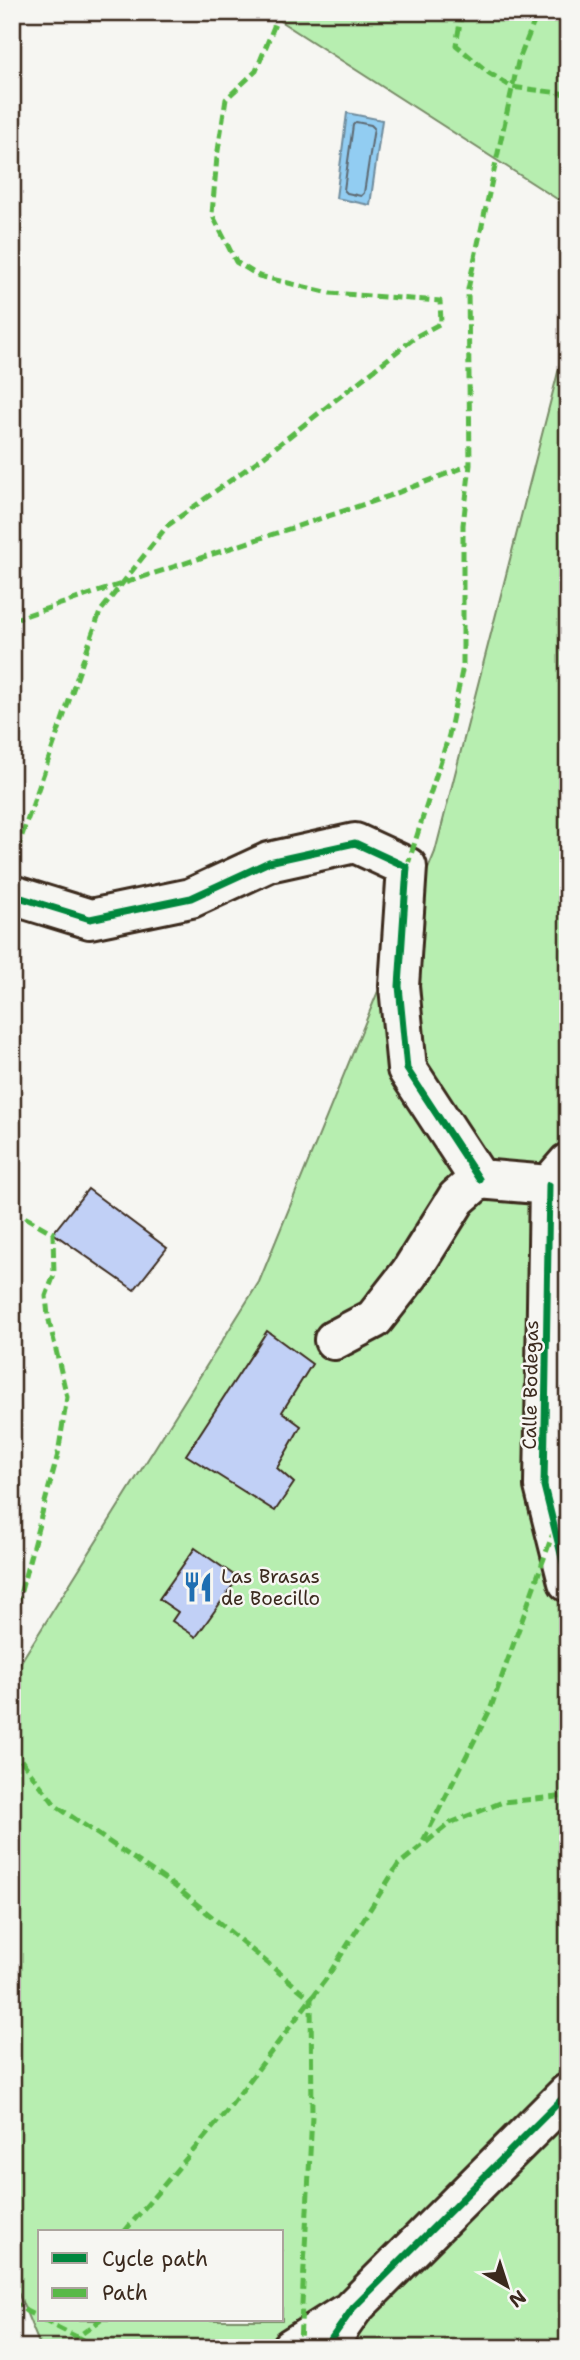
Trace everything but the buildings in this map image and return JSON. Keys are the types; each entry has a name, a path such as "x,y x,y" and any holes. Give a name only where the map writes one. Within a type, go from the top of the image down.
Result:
{"street":[{"path":"12,895 90,919 191,898 269,862 355,843 407,867 399,986 407,1069 479,1179 457,1198 410,1273 374,1319 334,1340"},
{"name":"Calle Bodegas","path":"479,1179 558,1174 544,1486 568,1582"},
{"path":"325,2348 353,2308 568,2093"},
{"path":"291,2348 353,2308"}],"green space":[{"path":"266,12 568,12 568,206"},
{"path":"568,333 568,2348 41,2348 12,2278 12,1676 259,1282 435,852"}],"water":[{"path":"347,113 382,120 370,205 336,198"}],"marked path":[{"path":"12,864 100,612 167,526 263,457 417,336 441,323 440,301 330,293 259,276 236,262 212,214 226,99 256,71 278,12"},
{"path":"462,12 456,45 489,73 512,87 568,94"},
{"path":"407,867 449,735 463,666 463,525 470,465 468,289 518,62 538,12"},
{"path":"12,620 389,496 470,465"},
{"path":"12,1210 53,1233 54,1275 46,1296 48,1316 67,1397 58,1454 12,1624"},
{"path":"423,1841 490,1710 553,1533"},
{"path":"12,1748 56,1806 176,1887 311,1999 312,2116 300,2342"},
{"path":"126,2230 225,2113 326,1979 398,1865 450,1823 503,1802 568,1796"},
{"path":"12,2300 38,2317"},
{"path":"47,2322 77,2337 98,2322"},
{"path":"77,2337 97,2348"}],"cycle path":[{"path":"12,895 90,919 191,898 269,862 355,843 407,867 399,986 407,1069 479,1179"},
{"path":"549,1185 544,1486 568,1582"},
{"path":"325,2348 353,2308 568,2093"}],"place":[{"name":"Las Brasas de Boecillo","path":"198,1587"}]}
